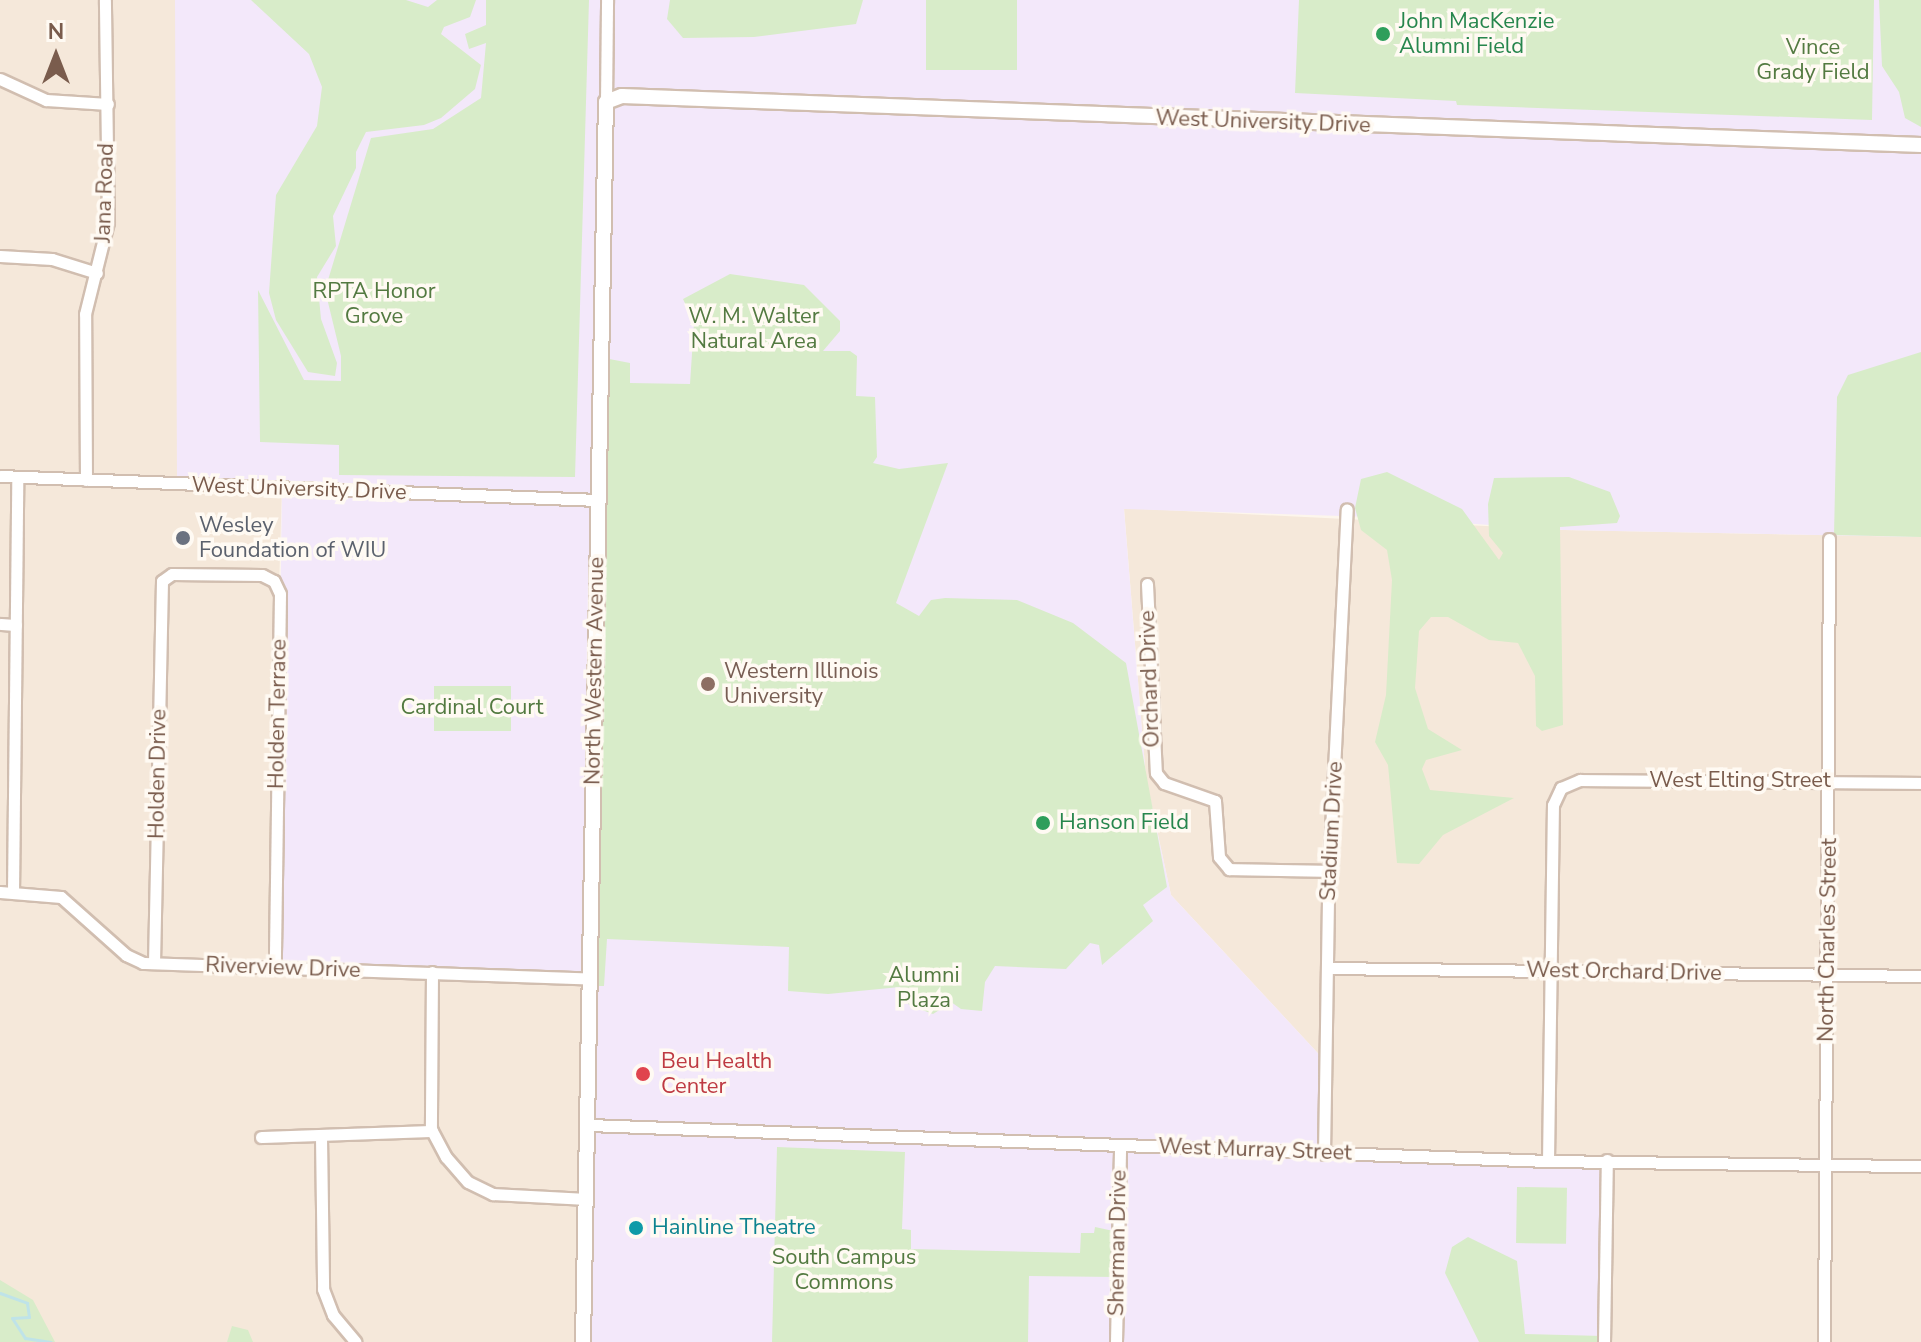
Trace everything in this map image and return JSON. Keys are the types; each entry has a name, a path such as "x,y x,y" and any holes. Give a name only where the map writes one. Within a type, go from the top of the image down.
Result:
{"street":[{"name":"Jana Road","path":"86,480 84,329 108,222 105,0"},
{"name":"North Western Avenue","path":"583,1342 607,0"},
{"path":"1,81 46,100 108,104"},
{"name":"West University Drive","path":"606,102 622,96 1921,145"},
{"path":"0,256 52,259 97,273"},
{"name":"West University Drive","path":"0,476 597,500"},
{"path":"6,892 16,625 17,477"},
{"name":"Stadium Drive","path":"1324,1154 1330,871 1347,509"},
{"name":"North Charles Street","path":"1824,1342 1831,781 1829,539"},
{"name":"Holden Terrace","path":"161,584 172,574 262,575 279,589 275,968"},
{"name":"Holden Drive","path":"154,963 161,584"},
{"name":"Orchard Drive","path":"1147,584 1156,773 1164,783 1215,801 1219,857 1225,867 1330,871"},
{"path":"0,624 16,625"},
{"name":"West Elting Street","path":"1552,971 1553,805 1561,788 1580,780 1921,783"},
{"name":"Riverview Drive","path":"6,892 61,897 131,958 154,963 590,979"},
{"name":"West Orchard Drive","path":"1328,968 1921,976"},
{"path":"1548,1161 1552,971"},
{"path":"432,972 432,1131 456,1170 484,1191 586,1199"},
{"name":"West Murray Street","path":"589,1125 1548,1161 1921,1166"},
{"path":"261,1137 432,1131"},
{"path":"321,1137 323,1289 333,1315 356,1342"},
{"name":"Sherman Drive","path":"1116,1342 1120,1145"},
{"path":"1604,1342 1607,1160"}],"shaded area":[{"path":"0,0 175,0 282,488 279,589 590,979 583,1342 0,1342"},
{"name":"Western Illinois University","path":"175,0 1921,0 1921,537 1564,530 1374,517 1124,509 1146,779 1171,895 1327,1063 1325,1153 1607,1160 1604,1342 584,1342 590,979 275,968 282,489 177,484"},
{"path":"1124,508 1564,530 1921,537 1921,1342 1604,1342 1324,1153 1327,1063 1171,895 1146,779"}],"green space":[{"path":"251,0 406,0 428,7 437,0 476,0 470,17 444,27 441,34 481,65 475,89 441,118 424,125 366,132 356,152 356,168 333,216 336,246 317,277 321,319 337,363 335,376 308,372 276,320 269,293 276,195 317,126 322,87 309,54"},
{"name":"RPTA Honor Grove","path":"486,0 589,0 575,477 339,475 339,445 260,442 258,290 304,380 341,381 341,356 325,290 371,138 433,129 481,98 486,43 469,49 465,34 486,25"},
{"path":"670,0 863,0 856,24 754,37 683,38 667,19"},
{"path":"926,0 1017,0 1017,70 926,70"},
{"name":"Vince Grady Field","path":"1299,0 1874,0 1872,120 1457,105 1456,101 1295,93"},
{"path":"1879,0 1921,0 1921,127 1905,118 1899,92 1882,66"},
{"path":"730,274 804,285 840,321 840,331 823,351 850,351 857,356 856,396 875,397 877,457 873,463 899,469 948,463 896,603 919,616 931,600 1017,600 1073,623 1126,663 1167,887 1143,905 1153,921 1102,965 1099,945 1090,943 1066,969 995,966 985,982 982,1011 961,1009 944,997 941,1009 933,1014 909,1005 900,987 828,994 788,991 789,947 607,939 604,986 591,986 599,357 630,363 630,383 690,384 694,323 683,299"},
{"path":"1921,352 1921,537 1834,535 1837,397 1848,375"},
{"path":"1387,472 1462,509 1499,560 1503,553 1489,536 1488,504 1494,478 1569,477 1610,492 1620,516 1617,523 1560,527 1563,725 1542,731 1536,726 1535,676 1518,643 1489,640 1448,617 1431,617 1419,631 1415,688 1428,729 1462,750 1426,760 1422,769 1430,790 1514,798 1443,835 1419,864 1397,863 1388,765 1375,742 1386,695 1392,580 1387,550 1361,530 1355,508 1361,479"},
{"name":"Cardinal Court","path":"434,686 511,686 511,731 434,731"},
{"name":"South Campus Commons","path":"777,1147 905,1152 902,1229 911,1230 911,1249 1080,1253 1081,1233 1094,1233 1095,1227 1118,1232 1116,1277 1029,1276 1028,1342 772,1342"},
{"path":"1517,1187 1567,1188 1566,1244 1516,1243"},
{"path":"1468,1237 1517,1261 1525,1334 1603,1336 1604,1342 1479,1342 1445,1273 1452,1247"},
{"path":"0,1280 33,1300 55,1342 0,1342"},
{"path":"232,1326 248,1330 253,1342 227,1342"}],"waterway":[{"path":"0,1293 27,1303 29,1317 12,1318 25,1338 51,1342"}],"place":[{"name":"John MacKenzie Alumni Field","path":"1383,34"},
{"name":"Wesley Foundation of WIU","path":"183,538"},
{"name":"Western Illinois University","path":"708,684"},
{"name":"Hanson Field","path":"1043,823"},
{"name":"Beu Health Center","path":"643,1074"},
{"name":"Hainline Theatre","path":"636,1228"}],"park label":[{"name":"W. M. Walter Natural Area","path":"754,328"},
{"name":"Alumni Plaza","path":"924,988"}]}
